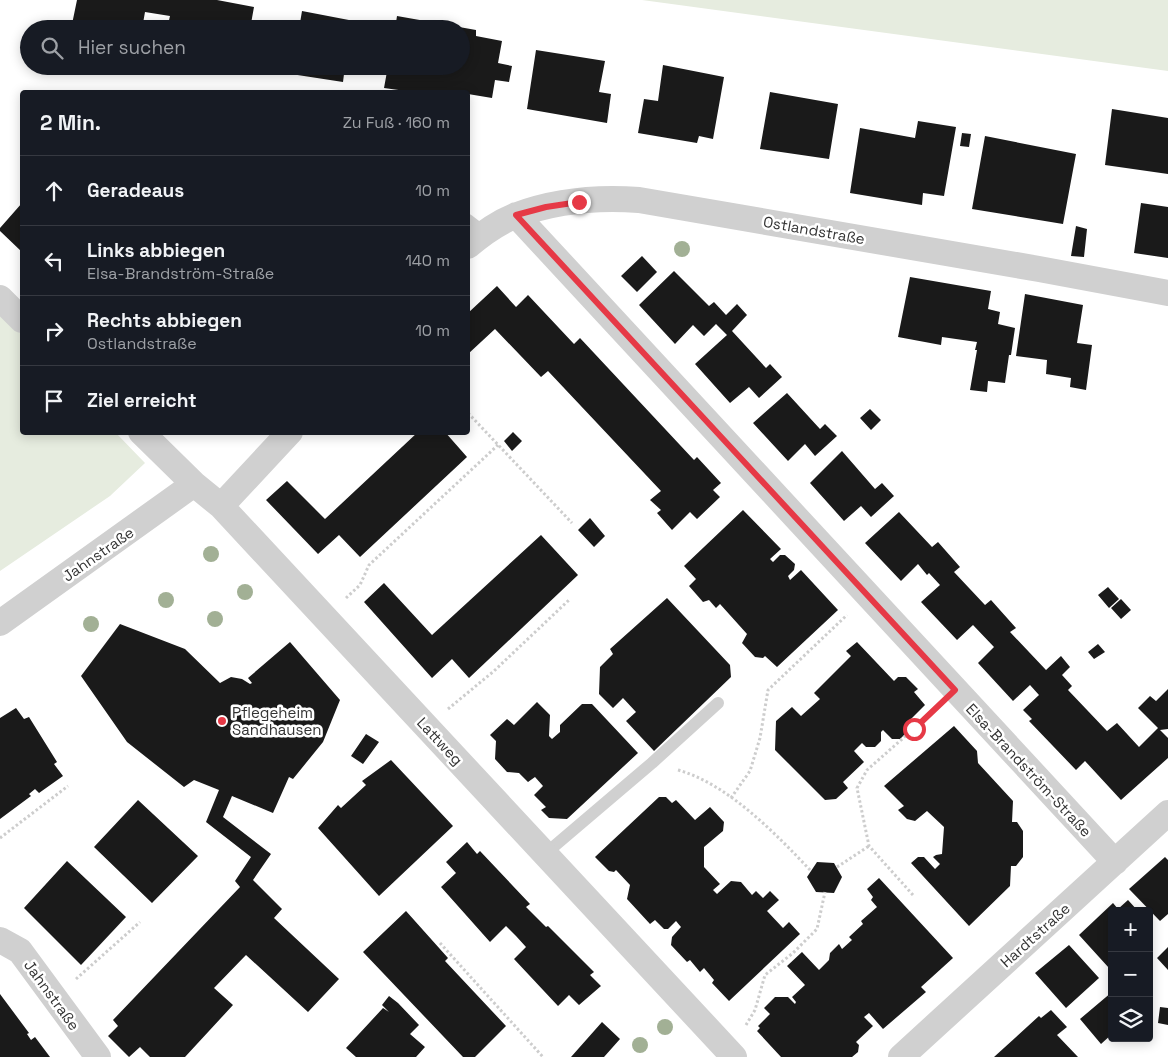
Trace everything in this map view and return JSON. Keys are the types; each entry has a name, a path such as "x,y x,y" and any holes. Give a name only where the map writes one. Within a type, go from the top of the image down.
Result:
{"street":[{"name":"Ostlandstraße","path":"473,233 516,215 546,207 608,198 639,200 1168,293"},
{"name":"Elsa-Brandström-Straße","path":"516,215 1115,862"},
{"path":"0,298 20,318"},
{"name":"Lattweg","path":"144,435 194,484 221,506 729,1052"},
{"path":"221,506 287,435"},
{"name":"Jahnstraße","path":"0,623 194,484"},
{"name":"Hardtstraße","path":"901,1057 1168,813"},
{"name":"Jahnstraße","path":"0,940 20,951 98,1057"}],"lane":[{"path":"546,854 652,763 718,703"}],"path":[{"path":"470,416 572,523"},
{"path":"325,617 360,585 369,565 498,445"},
{"path":"732,798 750,771 760,738 768,690 868,596"},
{"path":"429,729 443,713 494,671 569,600"},
{"path":"913,895 869,846 858,788 867,770 955,690"},
{"path":"652,763 696,775 732,798 746,808 788,846 811,871"},
{"path":"0,838 68,786"},
{"path":"837,867 869,846"},
{"path":"729,1052 755,1010 765,974 793,953 817,929 824,892"},
{"path":"55,998 140,922"},
{"path":"440,943 543,1057"}],"shaded area":[{"path":"642,0 1168,0 1168,71"},
{"path":"0,311 20,333 20,435 118,435 145,463 110,496 0,571"}],"building":[{"path":"77,0 217,0 254,7 252,20 169,20 170,16 145,12 144,20 73,20"},
{"path":"302,11 349,20 300,20"},
{"path":"397,16 420,20 396,20"},
{"path":"470,29 476,30 476,36 502,41 498,63 512,66 509,82 495,80 492,98 470,94 470,90 398,90 384,88 386,75 470,75"},
{"path":"536,50 605,61 599,92 611,94 607,123 527,109"},
{"path":"663,65 724,77 713,139 699,136 697,143 638,133 644,99 658,101"},
{"path":"298,75 344,75 343,82"},
{"path":"770,92 838,104 829,159 760,149"},
{"path":"1112,109 1168,118 1168,174 1105,165"},
{"path":"918,121 956,127 944,196 923,193 922,205 850,193 860,128 915,138"},
{"path":"962,133 971,134 969,147 960,146"},
{"path":"985,136 1076,154 1063,224 972,209"},
{"path":"1141,203 1168,207 1168,258 1134,253"},
{"path":"20,205 20,250 0,231 0,228"},
{"path":"1076,226 1087,229 1084,257 1071,256"},
{"path":"642,256 657,272 637,292 621,276"},
{"path":"674,271 709,306 714,302 726,315 737,304 747,315 732,331 766,368 770,364 782,377 759,398 749,387 730,403 695,364 727,335 716,324 704,336 693,325 675,344 639,305"},
{"path":"910,277 991,291 988,309 1000,312 998,324 1015,328 1005,383 988,381 987,392 970,390 977,342 942,337 941,345 898,337"},
{"path":"497,286 516,307 528,295 574,344 580,338 694,460 697,457 721,483 713,490 720,497 697,519 690,512 672,530 657,513 661,510 650,500 661,491 548,371 541,377 495,329 470,352 470,311"},
{"path":"1025,294 1083,305 1077,343 1092,345 1086,390 1070,387 1071,378 1046,374 1047,360 1016,356"},
{"path":"787,393 820,429 825,424 837,436 815,456 805,444 788,461 753,423"},
{"path":"870,409 881,420 871,430 860,418"},
{"path":"513,432 522,441 512,451 504,441"},
{"path":"415,435 448,435 467,457 360,557 339,535 318,554 266,500 287,481 325,519"},
{"path":"842,451 875,489 882,483 894,496 871,517 861,506 844,521 810,483"},
{"path":"743,510 781,549 770,559 773,562 780,555 785,555 795,564 794,570 788,576 790,580 801,570 838,610 777,667 765,656 763,658 755,657 742,643 747,634 720,604 716,608 709,600 703,602 689,586 696,579 684,566"},
{"path":"899,512 932,547 938,542 960,567 954,572 985,605 991,600 1016,628 1010,632 1046,670 1061,656 1070,667 1062,675 1072,686 1068,690 1107,731 1117,723 1139,747 1158,728 1138,708 1150,696 1156,701 1168,689 1168,729 1160,730 1168,738 1168,758 1121,800 1085,761 1076,770 1029,721 1032,719 1023,710 1039,695 1030,685 1013,701 978,663 994,647 973,625 957,640 921,602 940,585 929,573 927,575 918,564 901,581 865,543"},
{"path":"590,518 605,536 594,547 578,530"},
{"path":"541,535 578,575 469,678 452,659 432,678 364,602 384,583 432,635"},
{"path":"1108,587 1119,599 1109,608 1098,595"},
{"path":"667,598 730,665 731,677 654,751 626,721 636,712 623,698 613,708 599,694 600,667 613,654 610,649"},
{"path":"1121,599 1131,610 1121,619 1111,608"},
{"name":"Pflegeheim Sandhausen","path":"120,624 185,649 220,683 231,677 242,679 250,684 252,683 248,678 290,642 340,700 323,742 293,779 289,777 273,813 232,796 223,817 271,854 253,880 282,909 274,918 339,979 308,1012 246,955 214,988 233,1005 185,1057 150,1057 140,1047 129,1057 108,1036 118,1026 113,1020 240,887 235,881 251,857 206,822 219,790 194,780 184,787 127,742 81,676"},
{"path":"857,642 894,681 898,677 906,677 918,689 914,692 925,705 906,724 910,729 900,739 892,739 883,730 881,732 881,741 875,747 866,747 862,743 854,751 864,762 843,782 848,788 836,799 825,800 775,750 776,721 792,707 801,716 820,699 814,693 851,656 846,651"},
{"path":"1098,644 1105,652 1094,659 1088,652"},
{"path":"537,702 550,715 549,736 552,739 560,732 560,725 582,704 592,704 638,753 567,819 549,818 541,810 546,807 534,795 543,786 535,777 528,782 519,773 507,772 495,759 496,741 490,735 507,719 514,725"},
{"path":"16,708 24,719 29,717 57,762 54,764 63,776 39,793 35,789 29,794 31,796 0,819 0,718"},
{"path":"954,726 977,751 978,763 1013,801 1012,822 1017,822 1023,831 1023,857 1016,866 1011,866 1010,886 969,926 911,863 918,857 924,857 935,869 940,864 933,857 942,854 944,827 927,811 915,821 907,819 898,810 904,806 884,786"},
{"path":"366,734 379,742 363,764 351,756"},
{"path":"391,760 453,826 379,896 318,828 338,805 341,808 366,785 362,781"},
{"path":"659,797 666,797 672,803 676,800 695,820 710,807 724,822 723,831 704,847 704,867 720,884 713,890 717,894 731,881 741,882 752,895 756,891 763,898 770,891 779,900 767,911 783,928 789,922 800,934 729,1001 712,983 714,980 704,968 700,972 690,960 687,962 671,945 672,937 681,927 676,921 668,929 664,929 655,920 650,924 627,899 630,885 616,870 614,872 609,871 595,857"},
{"path":"138,800 198,856 152,903 94,847"},
{"path":"467,842 477,854 480,851 530,904 526,907 594,972 590,975 601,986 579,1005 569,995 558,1006 514,959 526,947 516,936 506,926 490,942 441,887 456,873 446,862"},
{"path":"1165,857 1168,860 1168,914 1160,921 1153,914 1153,907 1146,907 1129,889"},
{"path":"67,861 126,917 81,965 24,908"},
{"path":"817,862 834,863 842,877 834,893 816,892 807,877"},
{"path":"879,878 953,958 921,987 926,992 883,1029 869,1013 864,1017 873,1026 856,1042 859,1045 858,1052 852,1057 781,1057 757,1031 760,1028 758,1026 770,1014 764,1008 775,997 788,997 795,1004 796,1002 792,997 805,985 787,966 802,952 819,970 829,960 830,953 839,944 842,949 852,940 849,937 863,924 861,921 877,907 871,900 873,897 867,889"},
{"path":"1128,900 1134,907 1120,907"},
{"path":"1108,908 1108,967 1079,935"},
{"path":"406,911 448,958 445,961 506,1026 475,1057 463,1057 363,952"},
{"path":"1069,945 1099,978 1066,1008 1035,973"},
{"path":"1168,947 1168,970 1157,958"},
{"path":"0,994 29,1033 27,1034 31,1040 35,1037 50,1057 0,1057"},
{"path":"1108,995 1108,1038 1101,1044 1080,1019"},
{"path":"389,996 419,1025 410,1034 425,1047 416,1057 356,1057 346,1048 383,1008 389,1012 382,1005"},
{"path":"1160,1007 1168,1008 1168,1025 1158,1023"},
{"path":"1051,1010 1067,1027 1057,1035 1078,1057 994,1057 1039,1016 1041,1018"},
{"path":"602,1022 620,1039 604,1057 571,1057"}],"place":[{"name":"Pflegeheim Sandhausen","path":"222,721"}],"route":[{"path":"579,202 546,207 516,215 955,690 914,729"}]}
